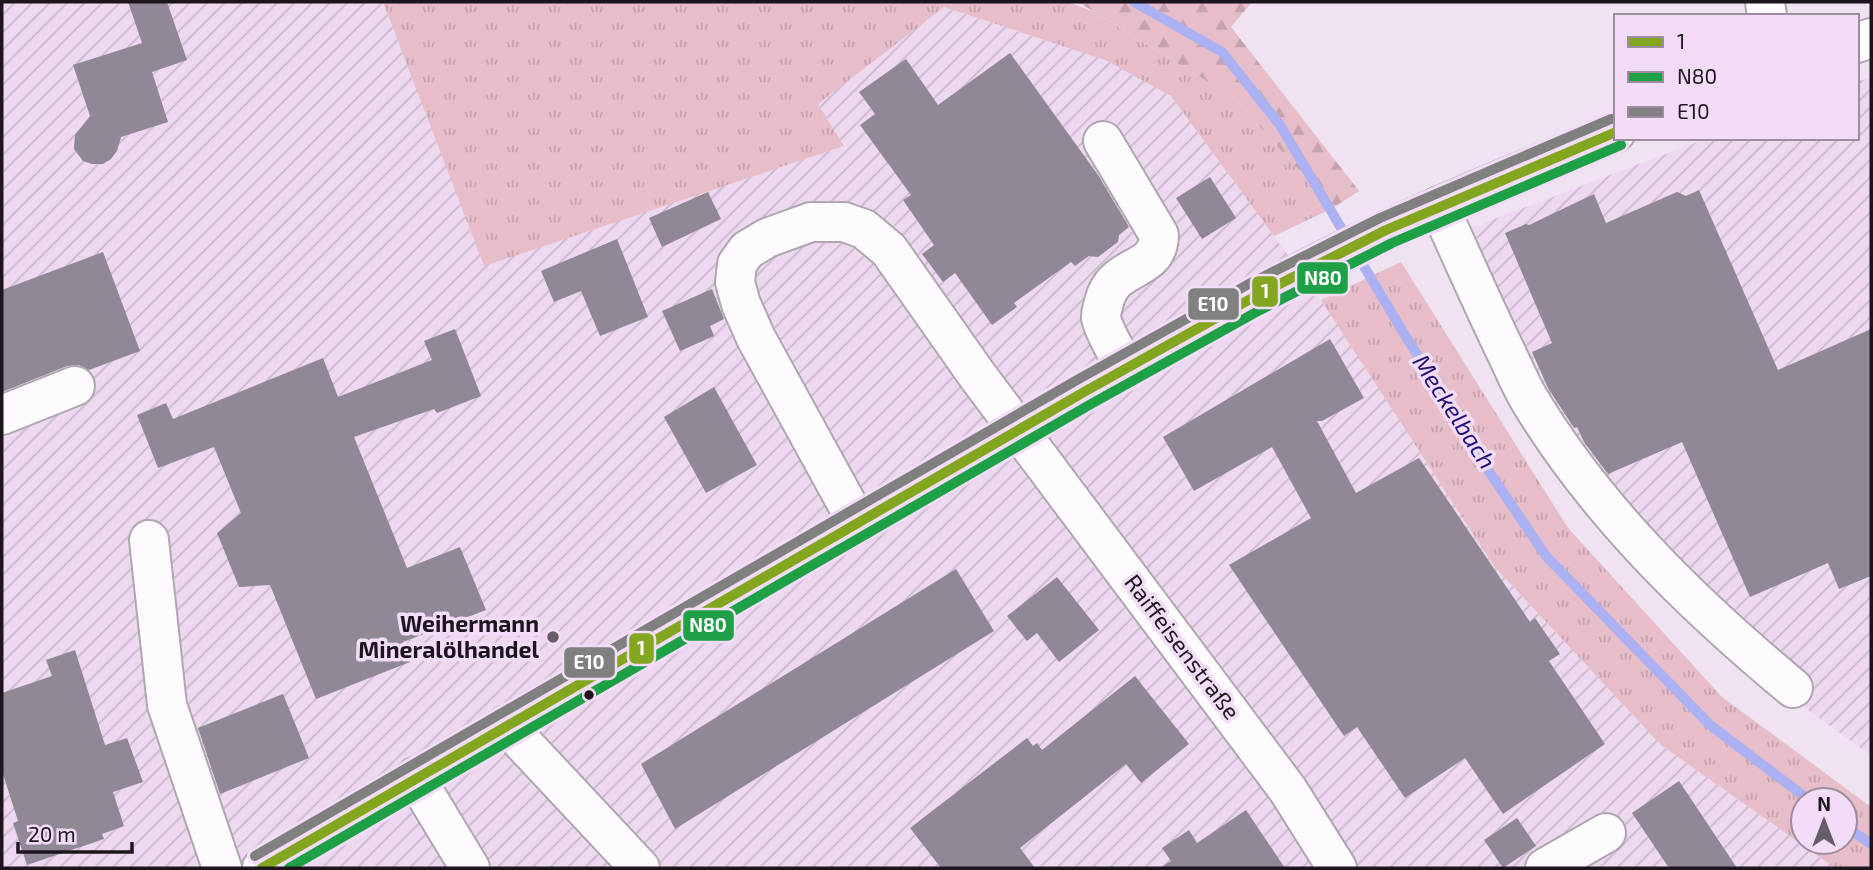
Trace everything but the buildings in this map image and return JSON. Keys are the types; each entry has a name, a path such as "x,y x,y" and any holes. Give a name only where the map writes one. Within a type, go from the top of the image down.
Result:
{"street":[{"path":"262,868 1125,368 1323,261 1383,232 1614,133"},
{"path":"1102,141 1159,235 1158,248 1149,260 1119,276 1107,292 1101,317 1125,368"},
{"path":"1439,206 1480,299 1528,397 1577,471 1655,562 1752,654 1793,688"},
{"name":"Raiffeisenstraße","path":"858,524 781,387 741,304 735,282 737,264 747,250 767,238 811,222 844,222 864,229 889,250 976,375 1288,790 1337,868"},
{"path":"2,415 75,386"},
{"path":"149,540 167,705 222,868"},
{"path":"506,725 640,868"},
{"path":"415,777 470,868"},
{"path":"1545,868 1606,832"}],"shaded area":[{"path":"2,2 383,2 484,265 844,146 817,104 944,7 1105,60 1171,96 1321,300 1494,566 1661,745 1789,835 1789,856 1818,856 1835,868 2,868"},
{"path":"1871,77 1871,756 1754,670 1602,504 1439,240 1703,140 1859,140 1859,81"}],"green space":[{"path":"383,2 1068,2 1094,12 1234,98 1333,208 1274,236 1171,96 1105,60 944,7 818,104 844,146 484,266"},
{"path":"1078,2 1252,2 1231,27 1359,191 1333,208 1234,98"},
{"path":"1401,262 1568,528 1722,697 1843,786 1789,786 1789,835 1661,745 1494,566 1321,300"},
{"path":"1859,798 1871,807 1871,868 1835,868 1818,856 1859,856"}],"waterway":[{"name":"Meckelbach","path":"1134,2 1222,52 1280,125 1400,327 1492,476 1546,556 1710,725 1791,786"},
{"name":"Meckelbach","path":"1859,836 1871,844"}],"transit line":[{"name":"E10","path":"255,856 1077,380 1247,285 1380,218 1611,119"},
{"name":"1","path":"262,868 1084,392 1254,297 1386,230 1614,133"},
{"name":"N80","path":"289,868 1091,404 1260,310 1392,243 1621,145"}],"place":[{"name":"Weihermann Mineralölhandel","path":"553,637"}]}
